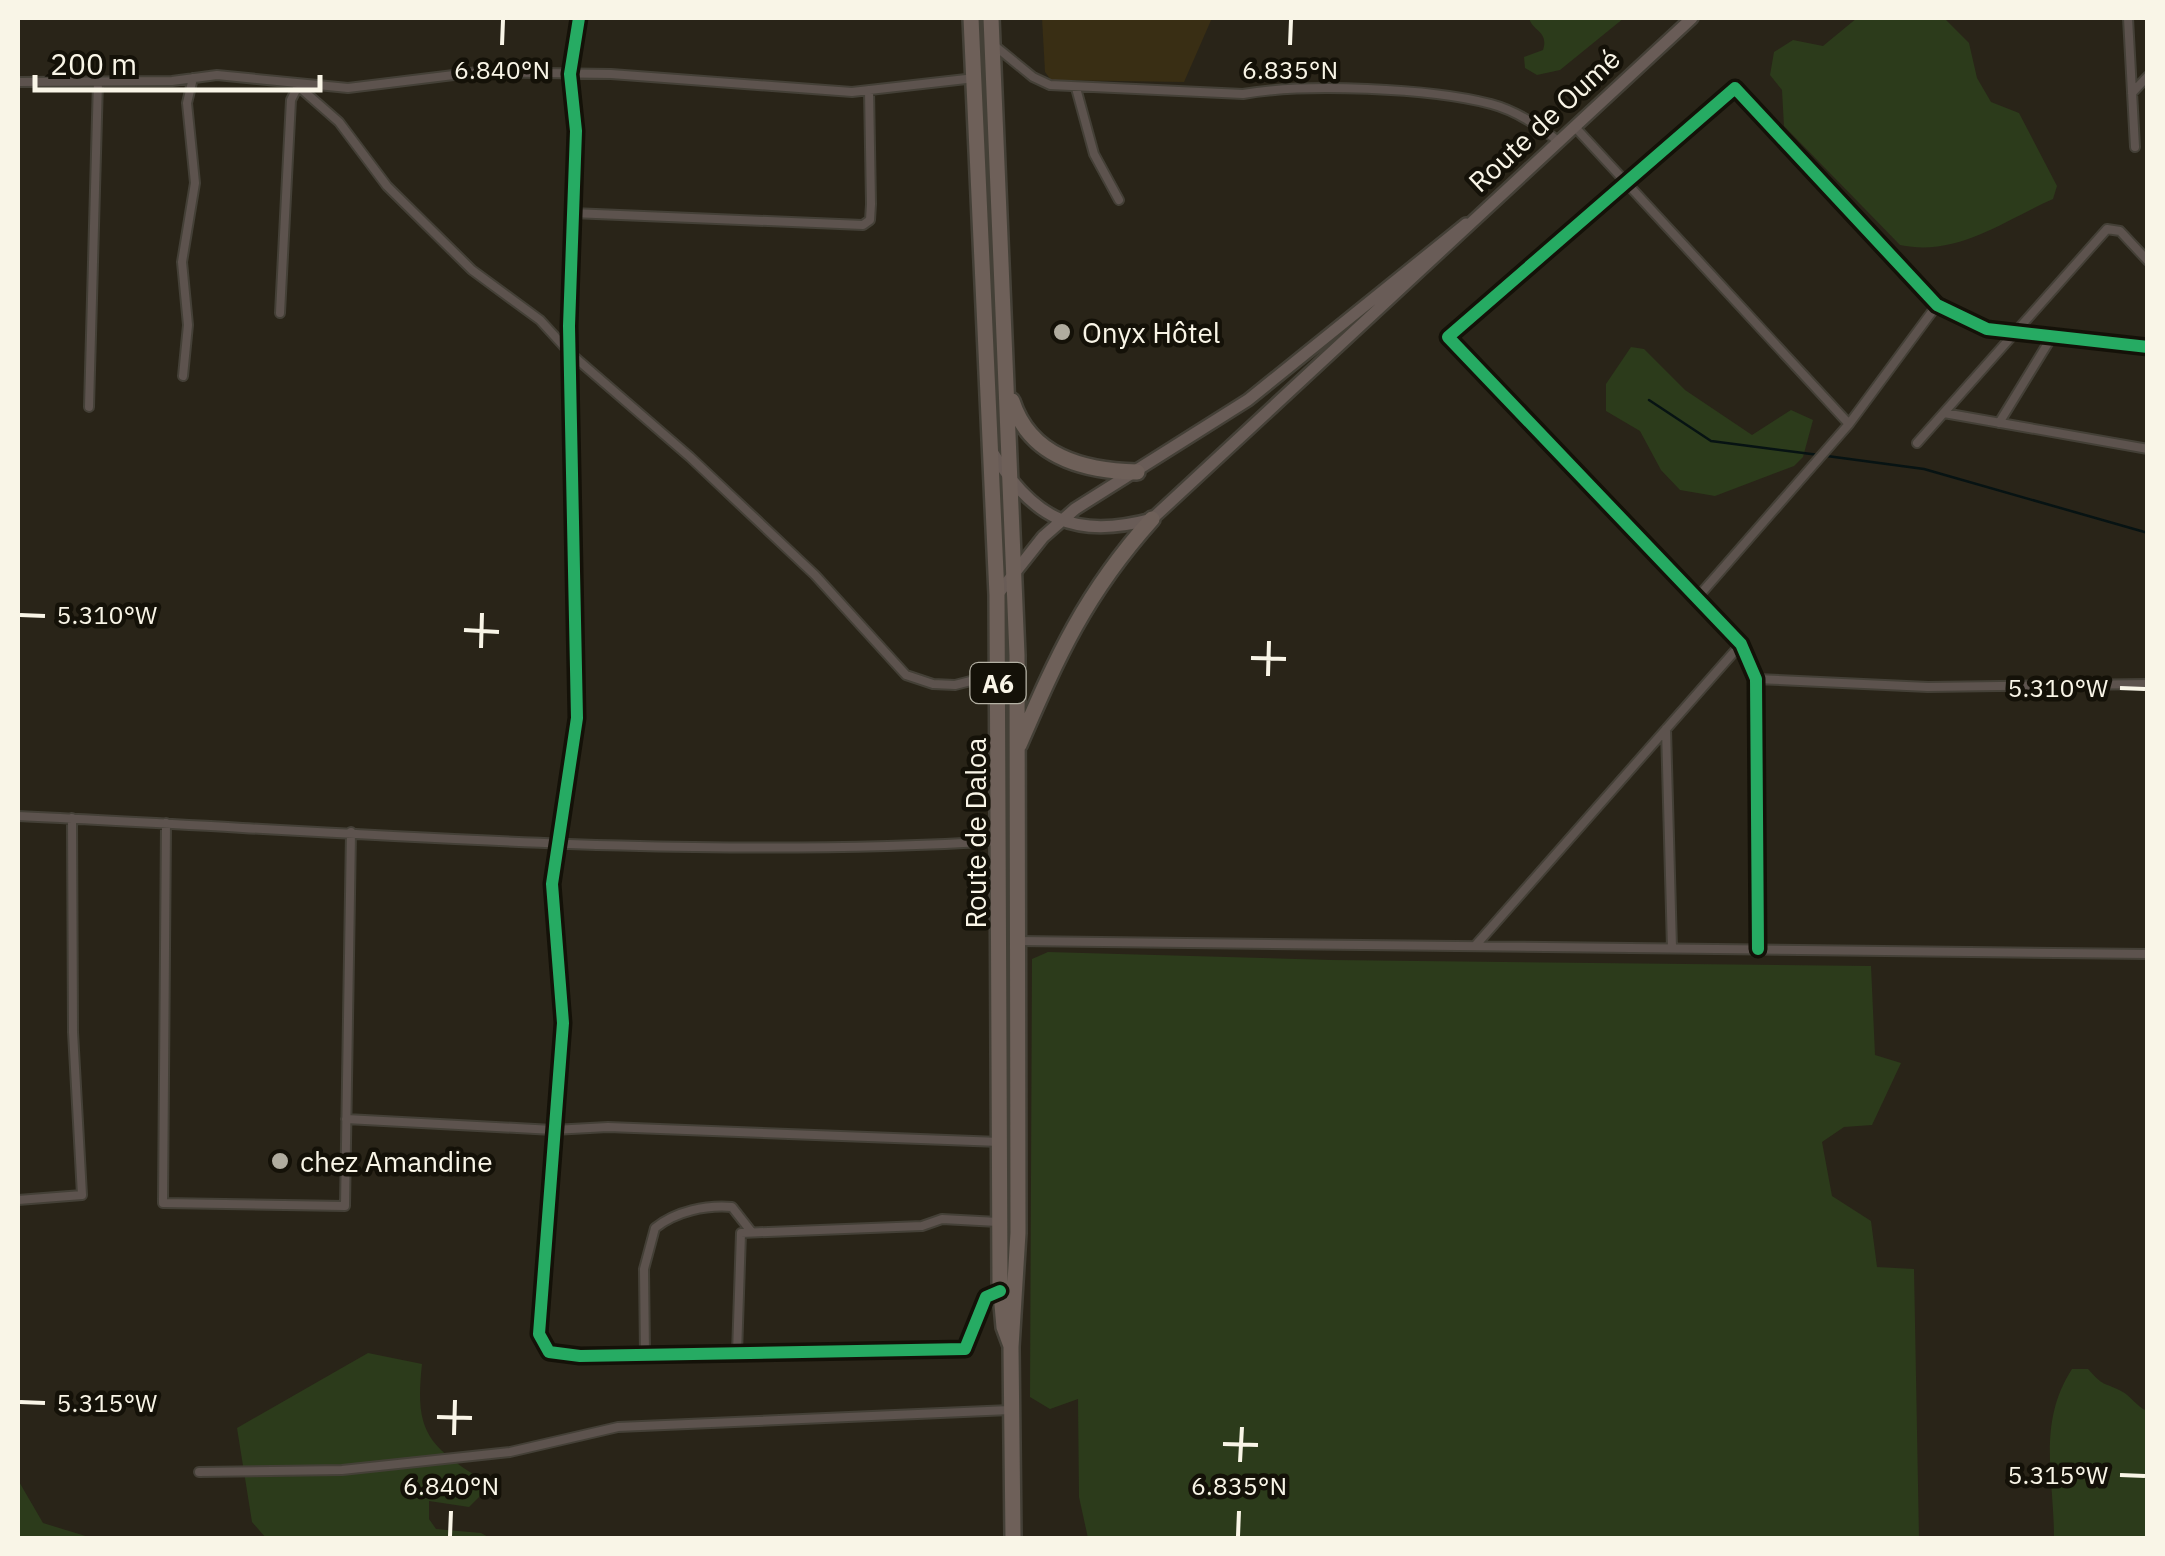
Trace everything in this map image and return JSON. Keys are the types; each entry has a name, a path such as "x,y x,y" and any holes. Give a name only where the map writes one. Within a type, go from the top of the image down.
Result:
{"highway":[{"name":"Route de Daloa","path":"971,18 998,595 1000,1291 1011,1346"},
{"name":"Route de Daloa","path":"991,18 1015,569 1016,754"},
{"path":"1008,387 1017,416 1055,455 1091,469 1137,472"},
{"path":"1016,754 1050,671 1091,592 1152,519"},
{"name":"A6","path":"1013,1538 1011,1346 1017,1306 1016,754"}],"main road":[{"name":"Route de Oumé","path":"1474,219 1692,18"},
{"path":"993,454 1012,484 1032,504 1061,520 1108,527 1152,519 1474,219"},
{"path":"998,595 1015,569 1061,520 1248,400 1474,219"}],"street":[{"path":"579,18 570,74 576,131 571,354 576,718 556,841 553,925 563,1023 538,1325 543,1346 558,1355 965,1349 986,1297 1000,1291"},
{"path":"2128,18 2135,147"},
{"path":"992,44 1033,77 1076,88 1410,93 1492,104 1540,127 1558,142"},
{"path":"298,86 348,88 478,72 570,74 776,90 869,90 975,78"},
{"path":"2132,94 2148,76"},
{"path":"183,376 188,325 182,262 195,183 187,103 193,78"},
{"path":"18,82 269,78 288,80 298,86 339,122 387,186 472,270 540,320 571,354 655,424 815,575 906,674 933,684 955,685 998,674"},
{"path":"89,408 98,81"},
{"path":"280,313 291,100 298,86"},
{"path":"1076,88 1094,154 1119,200"},
{"path":"1758,949 1756,679 1741,644 1448,337 1736,88 1937,305 1969,323 2014,334 2148,346"},
{"path":"572,214 864,225 870,220 871,204 869,90"},
{"path":"1574,126 1849,424"},
{"path":"1917,443 2107,229 2120,231 2148,261"},
{"path":"1697,598 1849,424 1937,305"},
{"path":"1999,423 2053,335"},
{"path":"1944,413 2148,449"},
{"path":"1475,946 1741,644"},
{"path":"1756,679 1928,687 2148,684"},
{"path":"1666,729 1672,948"},
{"path":"18,816 720,849 888,848 1000,841"},
{"path":"18,1200 82,1195 72,1032 72,818"},
{"path":"166,823 163,1203 345,1206 352,832"},
{"path":"1018,941 2148,954"},
{"path":"346,1120 553,1130 608,1127 1000,1142"},
{"path":"645,1354 644,1269 656,1228 686,1212 713,1206 732,1207 750,1230"},
{"path":"737,1354 741,1233 922,1226 942,1219 1000,1222"},
{"path":"199,1472 342,1470 510,1452 618,1427 1012,1410"}],"shaded area":[{"path":"1042,18 1212,18 1184,82 1051,80 1045,72"}],"green space":[{"path":"1529,18 1624,18 1560,70 1537,75 1525,68 1524,57 1543,50 1544,39"},
{"path":"1857,18 1944,18 1969,43 1977,78 1991,102 2019,113 2057,186 2053,199 1960,242 1921,247 1900,245 1784,126 1782,90 1770,75 1774,52 1793,40 1823,46"},
{"path":"1631,347 1644,349 1685,390 1752,435 1791,410 1813,420 1803,457 1794,466 1715,496 1680,490 1661,470 1640,431 1606,411 1606,384"},
{"path":"1048,952 1332,960 1871,966 1875,1055 1901,1063 1872,1125 1844,1127 1822,1142 1832,1196 1871,1221 1877,1267 1914,1269 1919,1538 1088,1538 1079,1497 1078,1399 1050,1409 1030,1397 1032,959"},
{"path":"368,1353 422,1364 420,1404 428,1432 446,1455 479,1478 481,1495 469,1507 429,1501 429,1519 436,1529 481,1533 490,1538 266,1538 252,1522 237,1428"},
{"path":"2072,1369 2088,1369 2101,1382 2125,1393 2147,1411 2147,1538 2054,1538 2051,1430 2061,1389"},
{"path":"18,1480 43,1523 92,1538 18,1538"}],"waterway":[{"path":"1649,400 1711,441 1819,455"},
{"path":"1827,456 1924,469 2148,533"}],"cycle path":[{"path":"579,18 570,74 576,131 569,326 577,718 552,884 563,1023 539,1334 549,1352 580,1356 965,1349 986,1297 1000,1291"},
{"path":"1758,949 1756,679 1741,644 1448,337 1735,88 1937,305 1987,329 2148,347"}],"place":[{"name":"Onyx Hôtel","path":"1062,332"},
{"name":"chez Amandine","path":"280,1161"}]}
